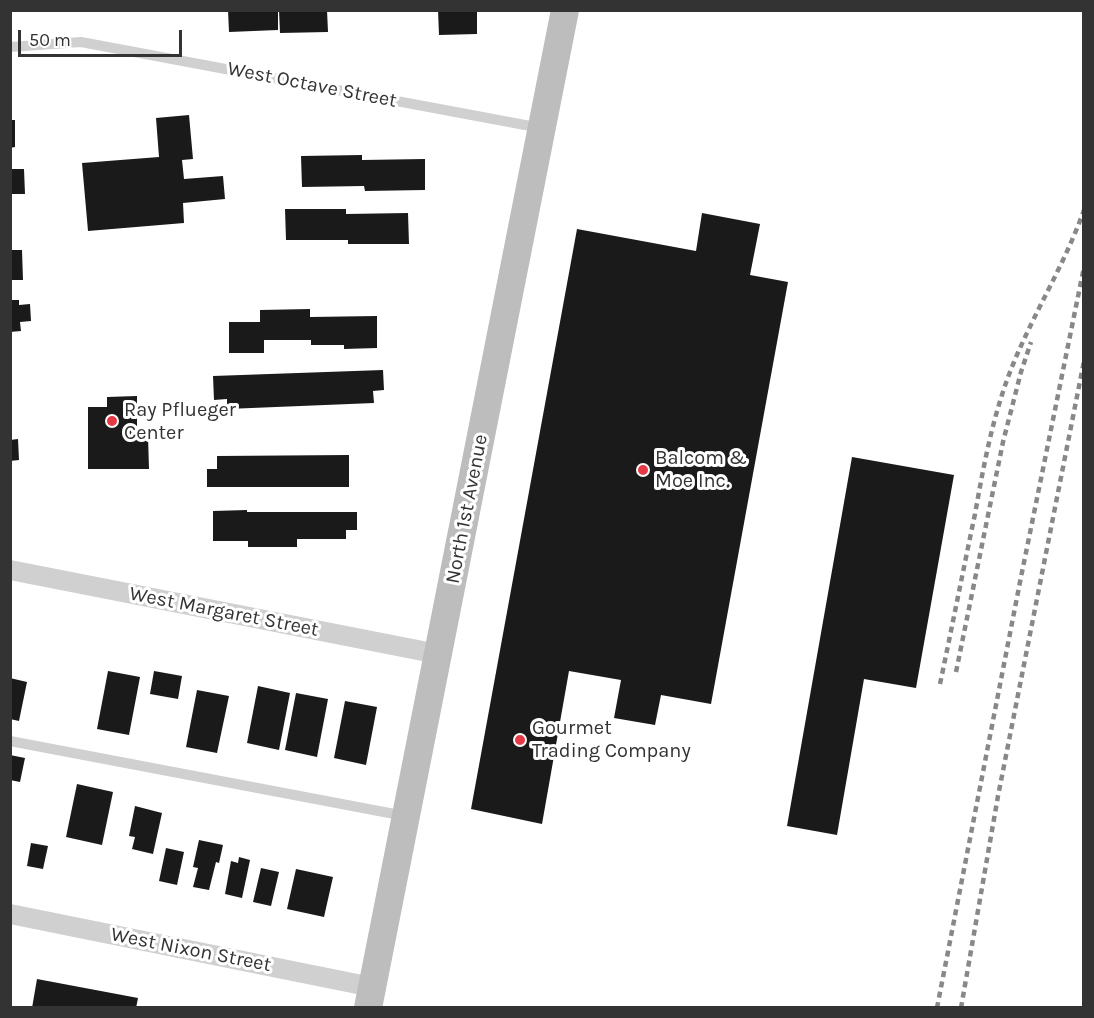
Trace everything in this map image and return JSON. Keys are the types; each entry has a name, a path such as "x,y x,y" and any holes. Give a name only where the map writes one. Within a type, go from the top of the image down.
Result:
{"street":[{"name":"North 1st Avenue","path":"370,997 565,10"},
{"name":"West Margaret Street","path":"10,570 438,654"},
{"name":"West Nixon Street","path":"10,914 370,997"}],"lane":[{"name":"West Octave Street","path":"10,46 81,42 542,128"},
{"path":"10,741 406,817"}],"building":[{"path":"228,10 278,10 278,30 229,32"},
{"path":"279,10 327,10 328,32 280,33"},
{"path":"438,10 477,10 477,34 439,35"},
{"path":"189,115 193,159 182,160 184,179 223,176 225,199 183,203 184,223 88,231 82,163 159,157 156,118"},
{"path":"10,120 15,120 15,147 10,148"},
{"path":"362,155 362,160 425,159 425,190 365,191 364,186 302,187 301,156"},
{"path":"10,169 24,169 25,194 10,194"},
{"path":"285,209 346,209 346,214 408,213 409,244 348,244 348,240 286,240"},
{"name":"Balcom & Moe Inc.","path":"702,213 760,224 750,275 788,282 711,704 661,695 655,725 614,718 621,680 569,671 542,824 471,809 577,229 696,251"},
{"path":"10,250 22,250 23,280 10,280"},
{"path":"10,300 19,300 19,305 30,304 31,321 20,322 21,331 10,332"},
{"path":"310,309 310,317 377,316 377,348 344,349 344,345 311,345 311,340 264,340 264,353 229,353 229,322 260,322 260,310"},
{"path":"383,370 384,390 373,391 374,403 227,409 227,399 214,400 213,376"},
{"name":"Ray Pflueger Center","path":"137,396 137,436 148,436 149,469 88,469 88,407 107,407 107,397"},
{"path":"18,439 19,460 10,461 10,440"},
{"path":"349,455 349,487 207,487 207,469 217,469 217,456"},
{"path":"852,457 954,475 916,688 864,679 837,835 787,826"},
{"path":"247,510 247,512 357,512 357,530 346,530 346,539 297,539 297,547 248,547 248,541 213,541 213,511"},
{"path":"108,671 140,677 129,735 97,729"},
{"path":"154,671 182,676 178,699 150,694"},
{"path":"10,678 27,682 19,721 10,719"},
{"path":"258,686 290,693 279,750 247,743"},
{"path":"197,690 229,696 217,753 186,747"},
{"path":"296,693 328,699 317,757 285,750"},
{"path":"345,701 377,707 366,765 334,758"},
{"path":"10,755 25,758 20,782 10,780"},
{"path":"77,784 113,792 102,845 66,837"},
{"path":"135,806 162,813 153,854 132,849 135,837 129,836"},
{"path":"199,840 223,845 209,890 193,887 198,868 193,867"},
{"path":"31,843 48,846 43,869 27,866"},
{"path":"166,848 184,852 177,885 159,881"},
{"path":"239,857 250,860 242,898 225,894 231,861 238,863"},
{"path":"261,868 279,872 271,906 253,902"},
{"path":"296,869 333,877 324,917 287,909"},
{"path":"37,979 138,998 136,1008 32,1008"}],"railway":[{"path":"940,684 986,456 1001,398 1019,350 1064,258 1084,210"},
{"path":"937,1008 1084,267"},
{"path":"956,672 1003,442 1031,342"},
{"path":"961,1008 998,796 1084,361"}],"place":[{"name":"Ray Pflueger Center","path":"112,421"},
{"name":"Balcom & Moe Inc.","path":"643,470"},
{"name":"Gourmet Trading Company","path":"520,740"}]}
